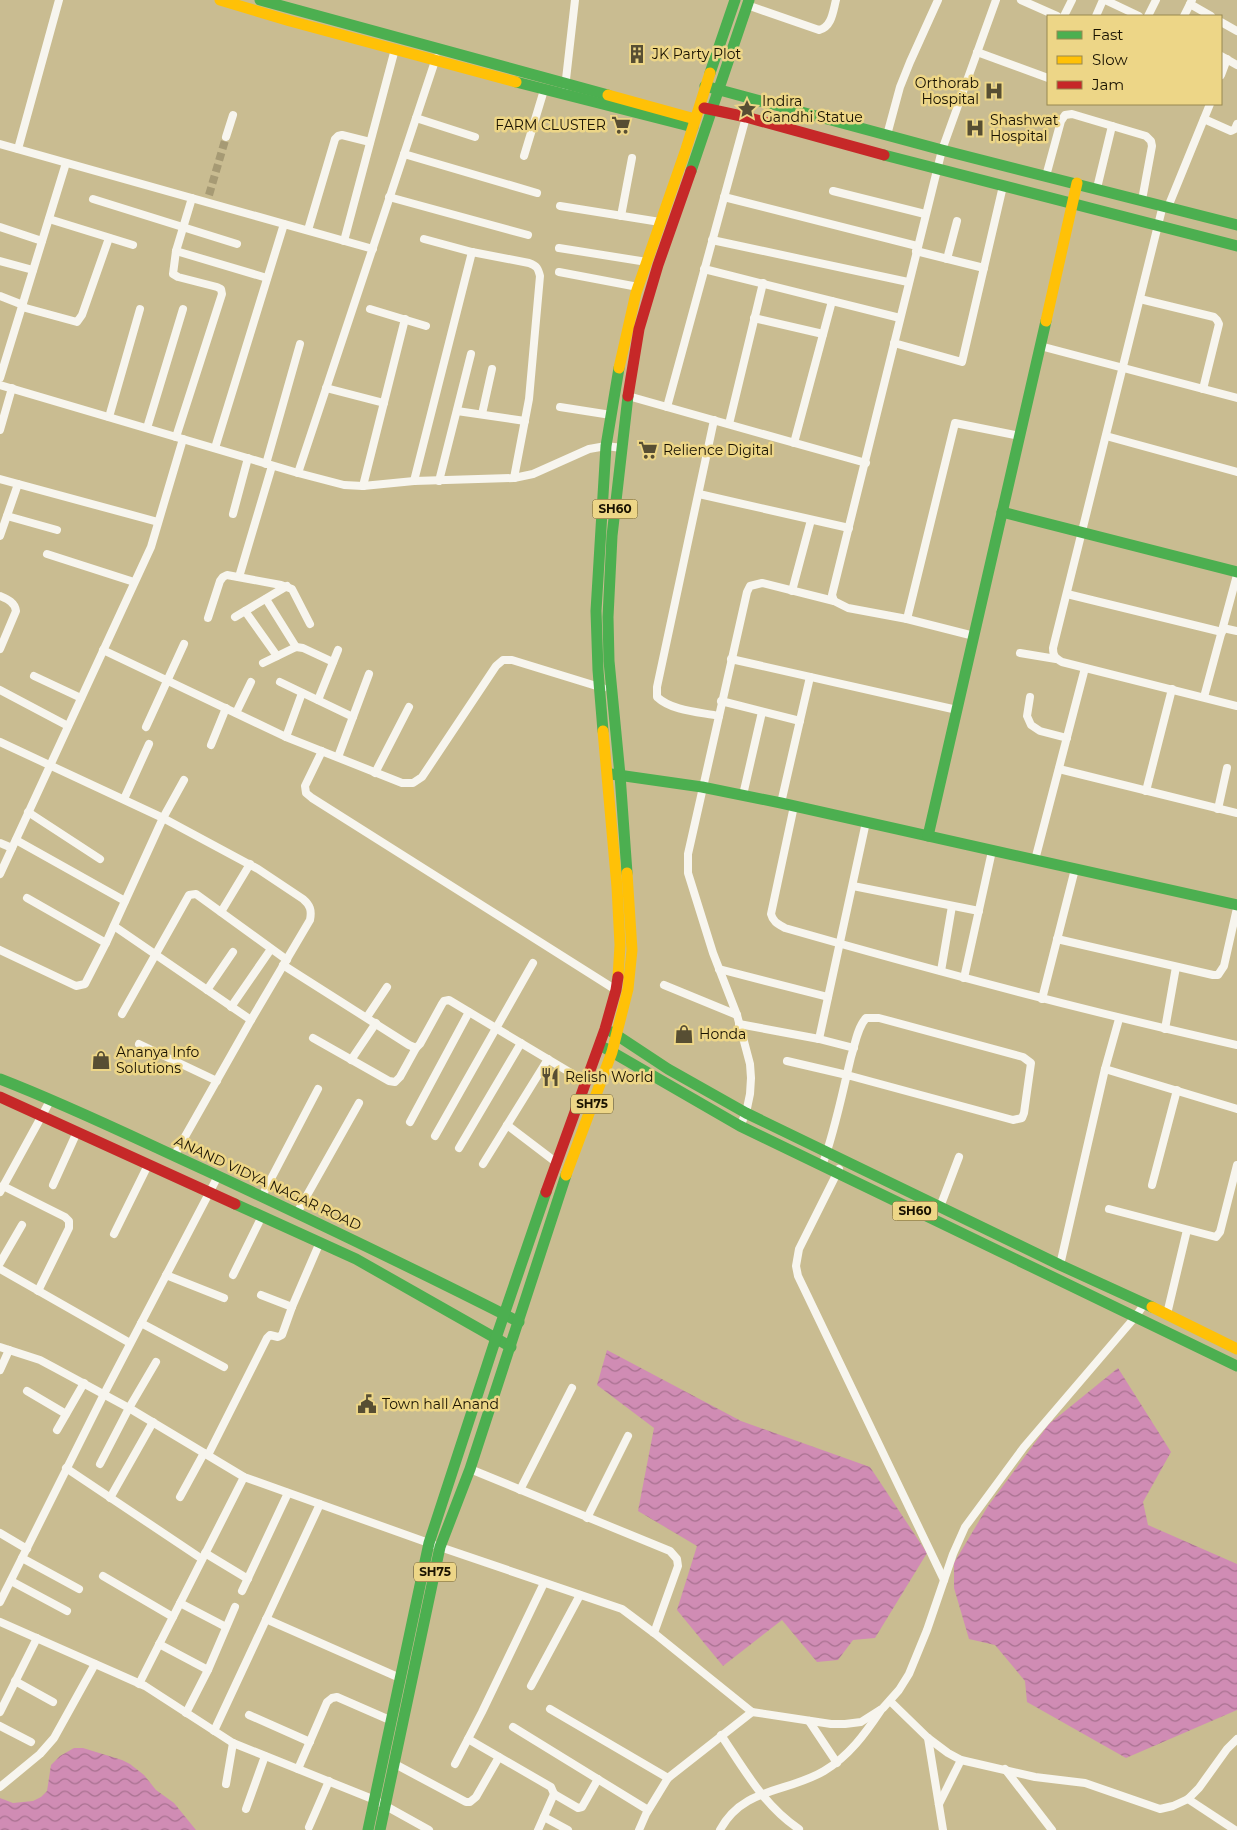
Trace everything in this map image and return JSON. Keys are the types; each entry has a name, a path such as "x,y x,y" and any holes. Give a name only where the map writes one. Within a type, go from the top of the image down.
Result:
{"main road":[{"path":"220,0 395,49 437,54 694,123"},
{"path":"260,0 437,54 544,90 565,89"},
{"name":"SH60","path":"735,0 638,287 623,346 606,446 596,611 620,945 616,990 605,1029 668,1070 746,1113 1060,1266 1145,1303 1237,1349"},
{"name":"SH60","path":"617,1036 628,989 632,950 608,617 612,536 628,396 640,329 658,265 748,2"},
{"path":"705,86 942,150 1237,225"},
{"path":"698,106 1237,246"},
{"path":"928,836 1077,183"},
{"path":"1002,512 1237,574"},
{"path":"607,773 702,787 781,803 1237,907"},
{"name":"SH75","path":"380,1830 380,1802 400,1678 435,1545 496,1338 605,1029"},
{"name":"SH75","path":"368,1830 393,1763 435,1545 470,1468 550,1223 617,1036"},
{"name":"SH60","path":"600,1045 740,1126 1237,1366"},
{"name":"ANAND VIDYA NAGAR ROAD","path":"0,1078 51,1099 262,1196 420,1271 519,1322"},
{"path":"0,1097 356,1259 510,1347"}],"street":[{"path":"18,149 58,0"},
{"path":"565,89 575,0"},
{"path":"748,2 819,30 829,24 836,0"},
{"path":"887,135 900,87 938,0"},
{"path":"834,601 833,588 866,463 916,249 942,150 996,0"},
{"path":"1021,0 1055,15"},
{"path":"1064,15 1072,0"},
{"path":"1096,15 1104,0 1134,15"},
{"path":"1148,15 1156,0"},
{"path":"1184,15 1191,2 1210,15"},
{"path":"1222,23 1237,31"},
{"path":"344,241 395,49"},
{"path":"977,52 1047,78"},
{"path":"298,473 437,54"},
{"path":"1224,58 1237,65"},
{"path":"524,156 544,90"},
{"path":"1056,659 1053,648 1158,224 1210,105"},
{"path":"1046,176 1061,121 1065,115 1072,114 1146,136 1151,141 1152,146 1142,200"},
{"path":"226,137 233,115"},
{"path":"667,407 746,117"},
{"path":"416,118 474,137"},
{"path":"1204,119 1231,131 1235,130 1237,124"},
{"path":"1097,188 1112,126"},
{"path":"308,230 335,139 342,135 370,142"},
{"path":"0,144 192,198 208,199 284,224 373,249"},
{"path":"404,154 537,192"},
{"path":"621,216 632,158"},
{"path":"0,378 66,163"},
{"path":"894,343 962,362 1003,186"},
{"path":"833,191 925,214"},
{"path":"0,874 151,546 158,522 179,438 222,294 221,290 217,287 173,274 176,251 192,198"},
{"path":"390,198 528,235"},
{"path":"724,198 984,268"},
{"path":"93,199 237,244"},
{"path":"560,206 660,222"},
{"path":"49,219 133,245"},
{"path":"947,259 957,221"},
{"path":"215,448 284,224"},
{"path":"0,227 42,241"},
{"path":"0,296 22,306 77,322 82,315 109,238"},
{"path":"424,239 472,252 529,263 535,265 538,269 540,276 529,399 514,478"},
{"path":"712,240 908,282"},
{"path":"559,248 646,262"},
{"path":"176,251 267,278"},
{"path":"414,482 472,252"},
{"path":"0,261 33,270"},
{"path":"704,269 900,318"},
{"path":"559,272 638,287"},
{"path":"729,424 763,284"},
{"path":"1140,299 1214,317 1218,320 1219,324 1203,389"},
{"path":"794,443 832,301"},
{"path":"370,308 426,326"},
{"path":"109,417 140,309"},
{"path":"147,428 183,309"},
{"path":"754,318 823,334"},
{"path":"363,486 405,319"},
{"path":"239,577 300,344"},
{"path":"1040,346 1237,398"},
{"path":"439,482 471,354"},
{"path":"482,414 492,369"},
{"path":"0,385 269,465 344,485 363,486 514,478 533,474 589,449 606,446 622,448"},
{"path":"0,430 12,388"},
{"path":"326,388 384,403"},
{"path":"628,396 866,463"},
{"path":"560,407 611,415"},
{"path":"457,411 525,422"},
{"path":"714,420 657,687 657,697 674,707 719,716"},
{"path":"907,619 955,423 1020,436"},
{"path":"1106,436 1237,472"},
{"path":"233,514 248,458"},
{"path":"0,479 158,522"},
{"path":"0,536 18,484"},
{"path":"699,494 849,528"},
{"path":"7,516 57,530"},
{"path":"792,591 811,520"},
{"path":"47,554 134,582"},
{"path":"1204,697 1237,574"},
{"path":"208,618 220,581 222,577 226,576 287,586 296,595 310,624"},
{"path":"740,1126 746,1113 752,1078 737,1015 719,969 688,873 688,854 744,598 750,586 762,583 834,601 848,608 907,619 974,636"},
{"path":"235,617 287,586"},
{"path":"1067,594 1222,630 1237,631"},
{"path":"0,596 13,602 16,607 0,649"},
{"path":"266,599 296,647"},
{"path":"246,611 277,656"},
{"path":"146,727 184,644"},
{"path":"263,663 296,647 303,648 333,662"},
{"path":"103,650 286,737 402,783 413,783 422,777 496,666 504,660 512,660 612,691"},
{"path":"318,700 338,650"},
{"path":"1020,653 1056,659 1237,706"},
{"path":"731,659 957,710"},
{"path":"1035,860 1085,668"},
{"path":"338,757 369,674"},
{"path":"34,676 81,698"},
{"path":"781,803 810,677"},
{"path":"236,713 251,682"},
{"path":"280,682 353,718"},
{"path":"1146,790 1172,689"},
{"path":"0,690 68,726"},
{"path":"286,737 302,693"},
{"path":"1030,697 1027,716 1031,725 1040,731 1067,738"},
{"path":"721,701 800,721"},
{"path":"375,773 409,707"},
{"path":"211,745 226,708"},
{"path":"743,795 762,712"},
{"path":"0,742 163,818 250,864 309,904 312,911 310,920 174,1156"},
{"path":"124,799 149,744"},
{"path":"322,752 305,786 306,793 312,798 616,990"},
{"path":"1218,809 1227,768"},
{"path":"1059,769 1237,813"},
{"path":"0,950 76,986 80,986 88,980 163,818 184,780"},
{"path":"794,806 771,914 772,919 785,928 1119,1019 1237,1045"},
{"path":"28,812 100,859"},
{"path":"819,1039 866,822"},
{"path":"16,840 125,902"},
{"path":"0,843 12,848"},
{"path":"964,978 992,851"},
{"path":"221,912 250,864"},
{"path":"1042,999 1075,869"},
{"path":"853,886 979,911"},
{"path":"122,1014 188,895 196,894 271,949 285,962 409,1046 416,1048"},
{"path":"27,898 106,942"},
{"path":"940,971 952,906"},
{"path":"1057,939 1218,975 1222,971 1237,907"},
{"path":"114,926 251,1020"},
{"path":"231,1007 271,949"},
{"path":"207,990 233,952"},
{"path":"435,1136 533,963"},
{"path":"1165,1029 1176,967"},
{"path":"719,969 828,997"},
{"path":"664,985 737,1015"},
{"path":"367,1017 387,987"},
{"path":"313,1038 390,1081 396,1082 444,1000 449,1000 586,1082"},
{"path":"410,1122 469,1012"},
{"path":"787,1061 847,1075 1013,1120 1022,1118 1024,1113 1031,1063 1023,1057 872,1017 866,1018 862,1022 854,1048 847,1075 827,1152 822,1166"},
{"path":"1060,1266 1105,1069 1119,1019"},
{"path":"351,1060 376,1023"},
{"path":"739,1024 819,1039 854,1048"},
{"path":"459,1148 521,1043"},
{"path":"138,1044 217,1081"},
{"path":"483,1164 548,1059"},
{"path":"1105,1069 1237,1109"},
{"path":"262,1196 318,1089"},
{"path":"1152,1185 1177,1090"},
{"path":"38,1291 69,1228 69,1221 65,1217 1,1189 51,1099"},
{"path":"297,1213 359,1102"},
{"path":"508,1125 557,1163"},
{"path":"53,1185 77,1132"},
{"path":"940,1208 959,1157"},
{"path":"843,1161 799,1249 796,1266 798,1276 944,1580"},
{"path":"114,1234 148,1165"},
{"path":"1109,1209 1187,1230 1218,1236 1237,1165"},
{"path":"0,1602 2,1591 11,1581 66,1468 218,1176"},
{"path":"1228,1200 1237,1202"},
{"path":"233,1275 262,1216"},
{"path":"0,1263 22,1225"},
{"path":"1168,1314 1187,1230"},
{"path":"180,1497 206,1454 267,1338 270,1335 278,1337 282,1335 320,1242"},
{"path":"0,1269 130,1343"},
{"path":"166,1275 224,1298"},
{"path":"261,1295 292,1307"},
{"path":"720,1830 738,1807 760,1794 811,1778 837,1763 859,1741 899,1690 909,1674 927,1630 953,1554 965,1527 1024,1447 1145,1303"},
{"path":"141,1323 224,1367"},
{"path":"0,1346 40,1360 84,1383 244,1477 580,1596 622,1609 654,1632 752,1712 809,1721 845,1724 861,1722 883,1708"},
{"path":"0,1370 9,1350"},
{"path":"100,1464 129,1408 156,1362"},
{"path":"57,1430 84,1383"},
{"path":"520,1490 572,1388"},
{"path":"27,1392 66,1414"},
{"path":"110,1498 153,1422"},
{"path":"587,1518 628,1436"},
{"path":"66,1468 110,1498 204,1556 248,1579"},
{"path":"470,1468 670,1551 677,1559 678,1566 654,1632"},
{"path":"139,1684 244,1477"},
{"path":"242,1591 288,1493"},
{"path":"214,1731 320,1504"},
{"path":"0,1534 27,1549"},
{"path":"22,1558 79,1589"},
{"path":"103,1576 173,1617"},
{"path":"11,1581 67,1611"},
{"path":"455,1764 544,1583"},
{"path":"531,1686 580,1596"},
{"path":"180,1603 226,1626"},
{"path":"186,1713 208,1670 234,1607"},
{"path":"266,1620 400,1678"},
{"path":"0,1622 139,1684 233,1743 380,1802 429,1830"},
{"path":"0,1712 37,1638"},
{"path":"159,1644 208,1670"},
{"path":"0,1787 40,1754 54,1738 95,1664"},
{"path":"15,1681 53,1702"},
{"path":"298,1769 327,1702 332,1698 338,1697 392,1722"},
{"path":"890,1701 928,1738 948,1754 961,1760 1035,1777 1085,1783 1160,1809 1174,1806 1188,1799 1199,1788 1226,1749 1237,1739"},
{"path":"550,1709 668,1778"},
{"path":"639,1830 648,1810 668,1778 752,1712"},
{"path":"249,1715 310,1742"},
{"path":"809,1721 837,1763"},
{"path":"0,1726 31,1742"},
{"path":"513,1727 648,1810"},
{"path":"721,1736 760,1794 785,1820 798,1829"},
{"path":"928,1738 943,1830"},
{"path":"468,1739 551,1787 554,1794 578,1808 582,1807 598,1779"},
{"path":"226,1784 233,1743"},
{"path":"246,1810 265,1756"},
{"path":"393,1763 466,1802 470,1802 476,1797 499,1757"},
{"path":"938,1804 961,1760"},
{"path":"1005,1769 1052,1830"},
{"path":"309,1827 329,1782"},
{"path":"538,1830 554,1794"},
{"path":"1188,1799 1235,1830"},
{"path":"544,1817 568,1830"}],"water":[{"path":"607,1350 741,1421 870,1467 927,1553 875,1638 853,1640 838,1660 817,1662 782,1620 723,1666 677,1610 697,1546 638,1511 654,1428 597,1385"},
{"path":"1118,1368 1171,1452 1143,1502 1148,1525 1237,1564 1237,1710 1126,1758 1027,1702 1025,1681 995,1645 969,1639 954,1588 954,1563 988,1506 1049,1424"},
{"path":"74,1748 83,1748 130,1764 144,1775 156,1790 174,1803 196,1830 0,1830 0,1798 13,1803 33,1801 41,1797 47,1791 51,1765 60,1756"}],"tunnel":[{"path":"209,195 226,137"}],"traffic: fast":[{"path":"260,0 608,95"},
{"path":"710,73 735,0"},
{"path":"691,171 749,0"},
{"path":"516,82 693,127"},
{"path":"705,86 942,150 1237,225"},
{"path":"884,155 1237,246"},
{"path":"928,836 1046,321"},
{"path":"603,731 596,611 606,446 619,368"},
{"path":"627,873 609,661 608,617 612,536 628,396"},
{"path":"1002,512 1237,572"},
{"path":"611,774 702,787 781,803 1237,905"},
{"path":"612,1032 668,1069 746,1113 1060,1265 1152,1307"},
{"path":"605,1048 740,1126 1237,1366"},
{"path":"0,1079 78,1111 244,1188 519,1322"},
{"path":"380,1830 440,1547 470,1469 566,1175"},
{"path":"368,1830 429,1543 546,1192"},
{"path":"235,1204 356,1259 511,1347"}],"traffic: slow":[{"path":"220,0 290,21 516,82"},
{"path":"619,368 636,293 710,73"},
{"path":"608,95 695,119"},
{"path":"1046,321 1077,183"},
{"path":"603,731 617,887 620,945 618,977"},
{"path":"566,1175 612,1052 628,989 632,950 627,873"},
{"path":"1152,1307 1237,1349"}],"traffic: jam":[{"path":"704,108 746,117 884,155"},
{"path":"628,396 639,329 658,265 691,171"},
{"path":"546,1192 605,1029 618,977"},
{"path":"0,1097 235,1204"}],"place":[{"name":"JK Party Plot","path":"637,54"},
{"name":"Orthorab Hospital","path":"994,91"},
{"name":"Indira Gandhi Statue","path":"747,109"},
{"name":"FARM CLUSTER","path":"621,125"},
{"name":"Shashwat Hospital","path":"975,128"},
{"name":"Relience Digital","path":"648,450"},
{"name":"Honda","path":"684,1034"},
{"name":"Ananya Info Solutions","path":"101,1060"},
{"name":"Relish World","path":"550,1077"},
{"name":"Town hall Anand","path":"367,1404"}]}
